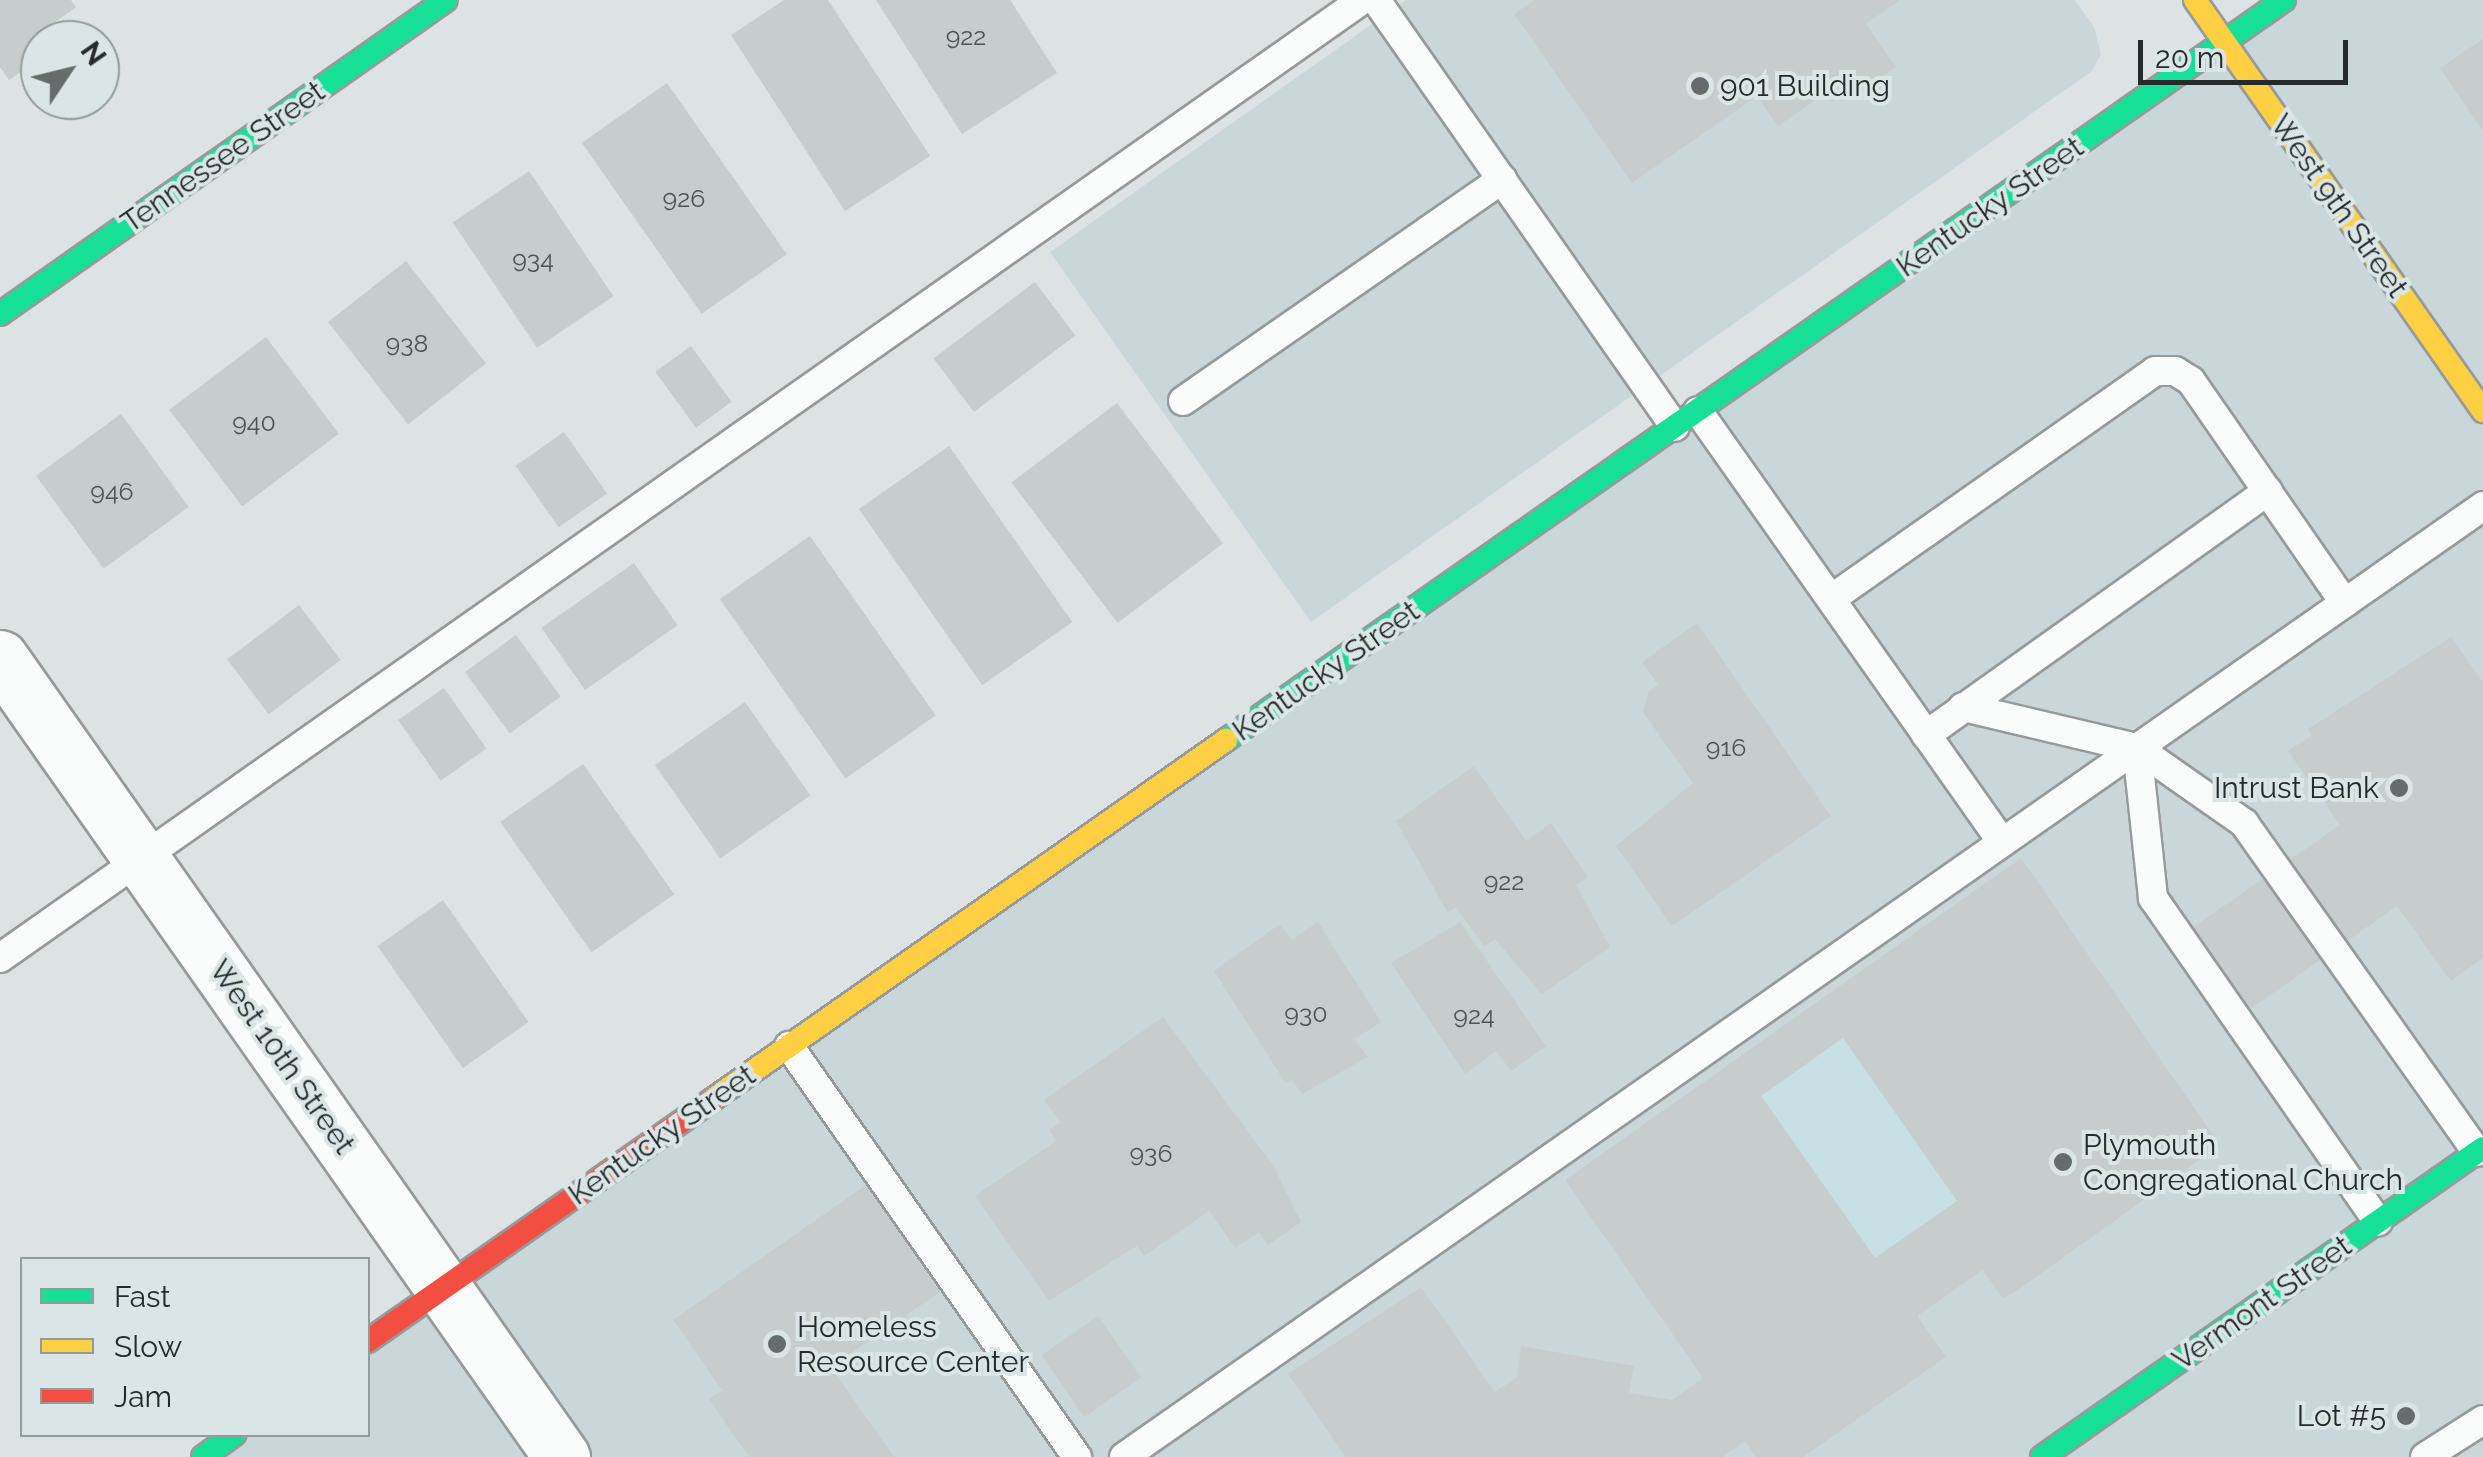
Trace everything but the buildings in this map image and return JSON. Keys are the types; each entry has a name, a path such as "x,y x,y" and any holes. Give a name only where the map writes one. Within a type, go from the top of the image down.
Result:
{"main road":[{"name":"Tennessee Street","path":"0,314 446,0"},
{"name":"West 9th Street","path":"2195,0 2483,411"},
{"name":"Kentucky Street","path":"370,1340 2284,0"},
{"name":"Vermont Street","path":"2042,1457 2480,1150"},
{"path":"203,1457 231,1437"}],"street":[{"name":"West 10th Street","path":"0,658 562,1457"}],"lane":[{"path":"0,958 1362,0"},
{"path":"1376,0 1502,179 1686,419 1831,599 2002,842"},
{"path":"1183,401 1502,179"},
{"path":"1831,599 2156,371 2175,370 2190,381 2345,603"},
{"path":"1926,734 2268,492"},
{"path":"1124,1457 2483,506"},
{"path":"1964,707 2137,748 2244,824 2480,1150"},
{"path":"2137,748 2153,898 2378,1222"},
{"path":"789,1046 1077,1457"},
{"path":"2425,1457 2483,1420"}],"shaded area":[{"path":"1406,0 2075,0 2094,27 2101,54 2092,71 1311,622 1050,252"},
{"path":"2284,0 2483,0 2483,1457 203,1457 232,1437 370,1437 370,1340"},
{"path":"1843,1038 1957,1201 1875,1258 1761,1095"}],"traffic: fast":[{"path":"0,314 446,0"},
{"path":"1226,740 2284,0"},
{"path":"2042,1457 2483,1148"},
{"path":"203,1457 231,1437"}],"traffic: slow":[{"path":"2195,0 2483,411"},
{"path":"712,1100 1226,740"}],"traffic: jam":[{"path":"370,1340 712,1100"}],"place":[{"name":"901 Building","path":"1700,86"},
{"name":"Intrust Bank","path":"2399,788"},
{"name":"Plymouth Congregational Church","path":"2063,1162"},
{"name":"Homeless Resource Center","path":"777,1344"},
{"name":"Lot #5","path":"2406,1416"}]}
